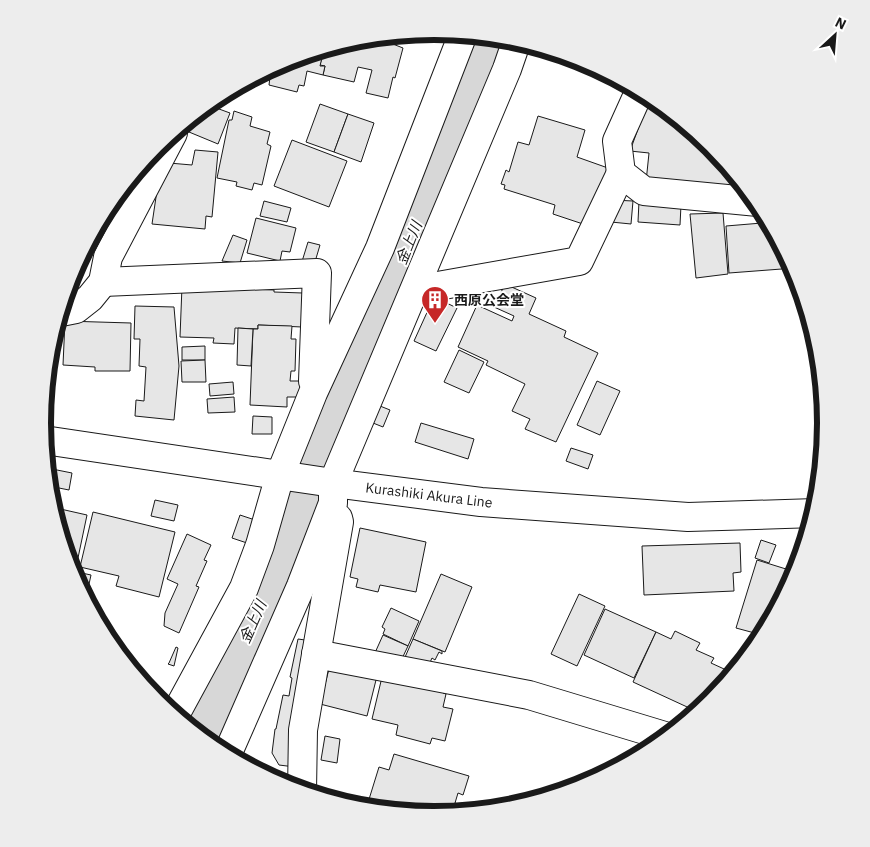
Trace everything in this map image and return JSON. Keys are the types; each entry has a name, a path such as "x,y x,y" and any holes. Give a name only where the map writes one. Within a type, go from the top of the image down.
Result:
{"street":[{"path":"179,710 244,588 260,545 280,474 313,393 380,248 461,41"},
{"path":"230,747 300,586 333,493 414,290 508,69 514,48"},
{"path":"414,290 579,261 620,174 617,141 637,97"},
{"path":"69,310 76,309 90,298 103,282 108,257 162,155"},
{"path":"620,174 644,191 747,201"},
{"path":"103,282 317,274 313,393"},
{"name":"Kurashiki Akura Line","path":"52,441 280,474 333,493 688,517 807,513"},
{"path":"302,783 303,730 339,522 333,493"},
{"path":"316,654 529,695 659,734"}],"building":[{"path":"389,43 403,48 388,98 366,93 372,70 358,67 354,82 323,75 325,66 320,65 322,57 360,47"},
{"path":"322,57 320,66 325,66 323,75 307,71 304,86 299,85 297,92 269,85 270,78"},
{"path":"320,104 348,114 334,152 306,142"},
{"path":"647,104 688,135 706,152 741,193 646,182 649,153 630,151"},
{"path":"217,108 230,113 218,144 189,132 191,128"},
{"path":"234,111 252,117 250,126 270,132 267,144 271,146 262,185 254,183 252,190 236,186 237,182 217,178 229,120 232,120"},
{"path":"348,114 374,123 361,162 334,152"},
{"path":"538,116 585,130 577,157 608,168 589,226 553,214 555,205 504,189 505,185 501,184 506,170 509,172 518,142 529,145"},
{"path":"292,140 347,161 329,207 274,186"},
{"path":"195,150 218,152 212,217 206,216 205,229 152,224 159,177 169,163 192,165"},
{"path":"613,200 633,201 631,224 611,222"},
{"path":"123,201 126,203 117,218 113,216"},
{"path":"264,201 291,208 287,222 260,216"},
{"path":"639,201 681,205 680,225 638,222"},
{"path":"723,213 728,274 696,278 690,214"},
{"path":"256,218 296,228 290,252 282,251 280,261 247,253"},
{"path":"111,219 114,221 109,230 105,228"},
{"path":"762,223 785,269 729,273 726,226"},
{"path":"233,235 247,240 240,263 222,261"},
{"path":"308,242 320,245 312,272 300,268"},
{"path":"505,284 536,298 529,314 566,331 564,337 598,353 556,442 525,429 530,419 512,411 525,384 486,365 488,361 458,347 477,305 512,321 514,316 494,307"},
{"path":"182,286 303,293 302,327 258,325 258,329 235,328 234,344 213,343 214,338 180,337"},
{"name":"西原公会堂","path":"434,297 457,308 436,351 414,341"},
{"path":"135,306 174,307 179,366 174,420 135,416 136,400 144,401 146,367 139,366 140,339 134,339"},
{"path":"66,321 131,323 130,371 95,371 95,367 63,365"},
{"path":"258,325 292,326 291,339 296,339 295,371 291,371 290,381 301,381 301,397 287,397 287,407 250,405 253,329 258,329"},
{"path":"238,328 253,329 251,366 237,365"},
{"path":"205,346 205,360 182,360 182,347"},
{"path":"459,350 484,362 469,393 444,382"},
{"path":"205,360 206,382 182,382 181,361"},
{"path":"597,381 620,391 600,435 577,425"},
{"path":"233,382 234,394 210,396 209,384"},
{"path":"234,397 235,412 208,413 207,399"},
{"path":"380,406 390,410 383,427 373,423"},
{"path":"253,416 272,417 272,434 252,434"},
{"path":"421,423 474,439 468,459 415,442"},
{"path":"571,448 593,455 588,469 566,461"},
{"path":"54,469 72,473 69,490 57,488"},
{"path":"155,500 178,505 174,521 151,516"},
{"path":"62,509 87,515 77,561"},
{"path":"93,512 175,532 159,597 116,586 119,576 80,567"},
{"path":"240,515 258,521 250,544 232,538"},
{"path":"360,528 426,542 416,592 380,585 378,592 356,587 358,579 350,577"},
{"path":"187,534 211,545 204,560 207,561 196,586 199,587 179,633 164,626 165,613 178,584 167,579"},
{"path":"761,540 776,545 769,563 755,558"},
{"path":"740,543 741,572 733,573 734,591 644,595 642,546"},
{"path":"757,560 786,569 778,595 756,633 736,628"},
{"path":"82,573 91,575 88,587"},
{"path":"441,574 472,587 445,652 413,639"},
{"path":"579,594 605,606 577,666 551,654"},
{"path":"391,608 419,621 408,646 383,634 385,629 382,627"},
{"path":"605,609 656,632 634,678 584,655"},
{"path":"675,631 700,643 696,650 714,658 711,663 728,671 691,709 633,682 656,632 671,639"},
{"path":"383,635 408,646 398,667 374,655"},
{"path":"298,639 312,641 295,767 279,765 272,753 275,729 283,695 289,696 292,678 290,677"},
{"path":"413,639 442,651 442,654 439,652 435,660 432,658 427,669 402,664"},
{"path":"176,647 178,648 174,666 168,664"},
{"path":"330,665 377,676 367,716 320,704"},
{"path":"382,677 444,690 443,693 446,694 443,707 453,709 445,741 432,738 430,744 396,735 398,725 372,719"},
{"path":"325,736 340,739 337,763 321,760"},
{"path":"394,754 469,776 463,795 458,793 455,803 464,806 410,806 368,801 379,767 389,770"}],"waterway":[{"name":"金上川","path":"317,444 406,252 488,43"},
{"name":"金上川","path":"204,730 270,583 297,505"}],"place":[{"name":"西原公会堂","path":"435,324"}]}
